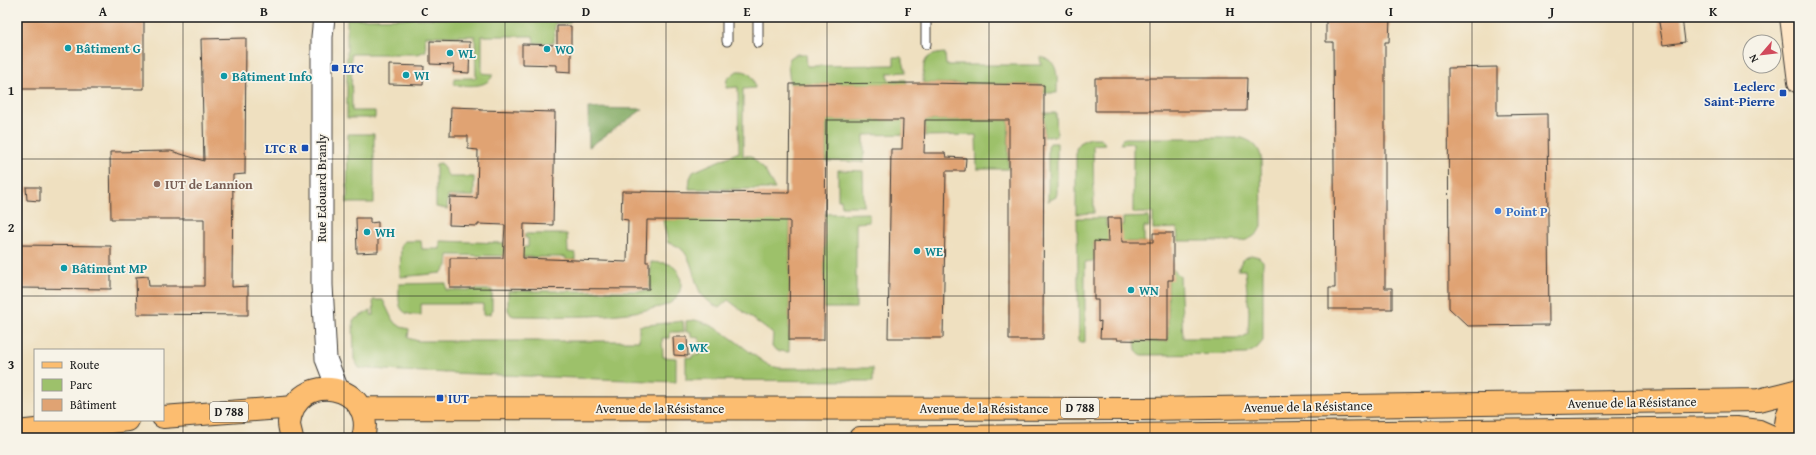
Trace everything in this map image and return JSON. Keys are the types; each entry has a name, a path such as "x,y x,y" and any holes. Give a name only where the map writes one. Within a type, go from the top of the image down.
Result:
{"main road":[{"path":"1791,17 1799,82"},
{"path":"292,438 289,423 294,407 301,398 310,392 324,388 338,390 351,397 360,408 364,419 365,431 363,438"},
{"path":"1785,438 1788,412 1799,391"},
{"name":"Avenue de la Résistance","path":"360,408 1143,408 1759,400 1799,391"},
{"name":"D 788","path":"164,417 294,407"},
{"path":"17,432 119,421"},
{"path":"73,438 138,421"},
{"name":"Avenue de la Résistance","path":"860,438 1736,428 1759,431 1775,438"}],"street":[{"name":"Rue Edouard Branly","path":"324,17 322,37 322,285 326,359 338,390"},
{"name":"Rue Edouard Branly","path":"310,392 319,378 326,359"}],"lane":[{"path":"727,17 727,41"},
{"path":"758,17 758,43"},
{"path":"926,17 926,44"}],"green space":[{"path":"571,17 570,23 555,23 554,43 534,43 533,36 482,36 482,73 492,74 492,77 489,81 480,85 454,85 454,78 476,78 475,36 425,36 426,51 418,54 351,54 352,111 375,111 375,118 347,118 347,19"},
{"path":"945,53 946,65 1041,65 1040,57 1046,59 1051,62 1056,70 1057,93 1044,93 1044,85 923,83 925,61 937,54"},
{"path":"797,54 806,54 807,66 894,65 894,57 901,57 906,72 888,73 888,80 906,80 907,84 790,84 788,65 789,58"},
{"path":"737,71 748,73 752,77 755,88 743,89 743,156 751,156 764,169 775,189 689,189 690,178 693,172 739,152 738,87 726,88 727,79"},
{"path":"588,108 643,109 589,147"},
{"path":"1044,113 1056,113 1057,136 1044,137"},
{"path":"826,120 916,120 916,134 864,135 864,162 826,161"},
{"path":"925,120 1009,120 1008,169 977,169 976,135 925,136"},
{"path":"348,134 374,134 374,203 347,203"},
{"path":"1089,138 1101,138 1105,144 1093,145 1094,213 1076,214 1076,149 1079,143"},
{"path":"1242,138 1252,142 1258,149 1261,156 1262,226 1251,238 1242,241 1178,241 1177,228 1153,229 1153,213 1133,213 1133,143 1120,144 1122,139"},
{"path":"1050,143 1057,143 1057,193 1056,197 1048,201 1048,146"},
{"path":"441,163 449,177 474,177 474,196 448,196 447,209 436,207 436,164"},
{"path":"838,170 863,171 864,206 842,206 841,200 838,200"},
{"path":"869,213 869,222 856,223 856,308 824,308 825,214"},
{"path":"790,214 789,352 778,351 772,347 773,334 728,300 719,308 704,297 697,285 687,256 682,250 668,243 663,220"},
{"path":"1149,217 1149,227 1144,227 1144,242 1094,242 1094,261 1085,262 1085,342 1079,342 1077,218 1106,218 1106,226 1123,225 1123,218"},
{"path":"525,234 567,234 568,252 575,253 575,260 566,260 566,257 518,257 518,247 528,247 528,238 525,238"},
{"path":"405,241 421,241 422,249 440,249 440,241 503,243 506,244 506,256 448,255 447,266 441,273 400,277 401,244"},
{"path":"1251,255 1259,257 1263,261 1263,341 1256,349 1246,354 1141,355 1136,350 1135,341 1168,341 1168,280 1173,269 1180,276 1183,338 1241,338 1248,334 1249,312 1245,270 1238,270 1242,260"},
{"path":"651,262 669,264 674,267 680,275 681,286 678,296 665,306 637,312 584,316 514,316 511,315 508,310 508,291 650,291"},
{"path":"446,283 446,290 492,290 492,310 490,314 483,315 483,304 421,304 421,315 413,315 403,311 399,303 399,284"},
{"path":"373,300 383,300 393,321 401,327 409,329 408,338 418,341 639,341 639,326 683,321 684,332 670,332 670,338 662,338 663,357 676,358 676,382 359,368 354,359 353,320 371,310 371,315 374,315"},
{"path":"695,320 706,323 725,334 770,366 780,368 873,368 873,381 686,380 686,357 692,358 693,355 700,355 699,338 691,337 691,332 686,332 686,321"}],"building":[{"name":"Bâtiment G","path":"17,17 144,17 144,89 17,89"},
{"path":"1658,17 1682,17 1685,42 1663,45"},
{"path":"1326,18 1390,18 1389,42 1385,42 1385,288 1392,288 1392,309 1329,309 1329,288 1335,288 1333,42 1326,42"},
{"name":"WO","path":"557,26 571,26 571,72 557,71 557,65 522,64 522,44 557,45"},
{"path":"246,38 245,174 233,175 232,287 248,286 248,315 137,314 136,277 148,276 149,286 204,286 204,219 111,219 110,152 171,151 204,161 201,39"},
{"name":"WL","path":"430,41 470,42 469,73 453,72 454,65 430,64"},
{"name":"WI","path":"389,65 424,66 423,85 389,84"},
{"name":"Point P","path":"1497,67 1497,115 1547,114 1549,325 1468,326 1449,308 1448,68"},
{"path":"1095,78 1247,78 1246,111 1095,111"},
{"path":"923,83 1044,85 1043,340 1009,340 1009,120 925,120 924,153 945,153 946,157 966,158 965,171 946,171 943,338 888,338 891,149 902,149 903,120 826,120 824,340 789,340 790,221 647,220 646,262 649,262 649,289 450,288 450,258 503,258 505,225 449,225 450,197 477,198 478,150 468,149 468,136 450,136 451,107 479,108 480,110 555,112 553,225 524,224 523,258 627,262 628,220 621,219 622,191 789,193 790,84"},
{"path":"26,187 40,187 40,201 27,200"},
{"name":"WH","path":"356,218 370,218 370,223 378,222 378,252 357,253"},
{"name":"WN","path":"1107,218 1121,218 1122,242 1153,242 1153,233 1173,233 1173,280 1168,280 1168,341 1117,340 1117,338 1100,338 1101,321 1098,322 1098,300 1094,300 1094,241 1108,242"},
{"name":"Bâtiment MP","path":"17,245 111,246 111,289 17,288"},
{"path":"673,337 687,337 688,356 674,355"}],"place":[{"name":"Bâtiment G","path":"68,48"},
{"name":"WO","path":"547,49"},
{"name":"WL","path":"450,53"},
{"name":"LTC","path":"335,68"},
{"name":"WI","path":"406,75"},
{"name":"Bâtiment Info","path":"224,76"},
{"name":"Leclerc Saint-Pierre","path":"1783,93"},
{"name":"LTC R","path":"305,148"},
{"name":"IUT de Lannion","path":"157,184"},
{"name":"Point P","path":"1498,211"},
{"name":"WH","path":"367,232"},
{"name":"WE","path":"917,251"},
{"name":"Bâtiment MP","path":"64,268"},
{"name":"WN","path":"1131,290"},
{"name":"WK","path":"681,347"},
{"name":"IUT","path":"440,398"}]}
